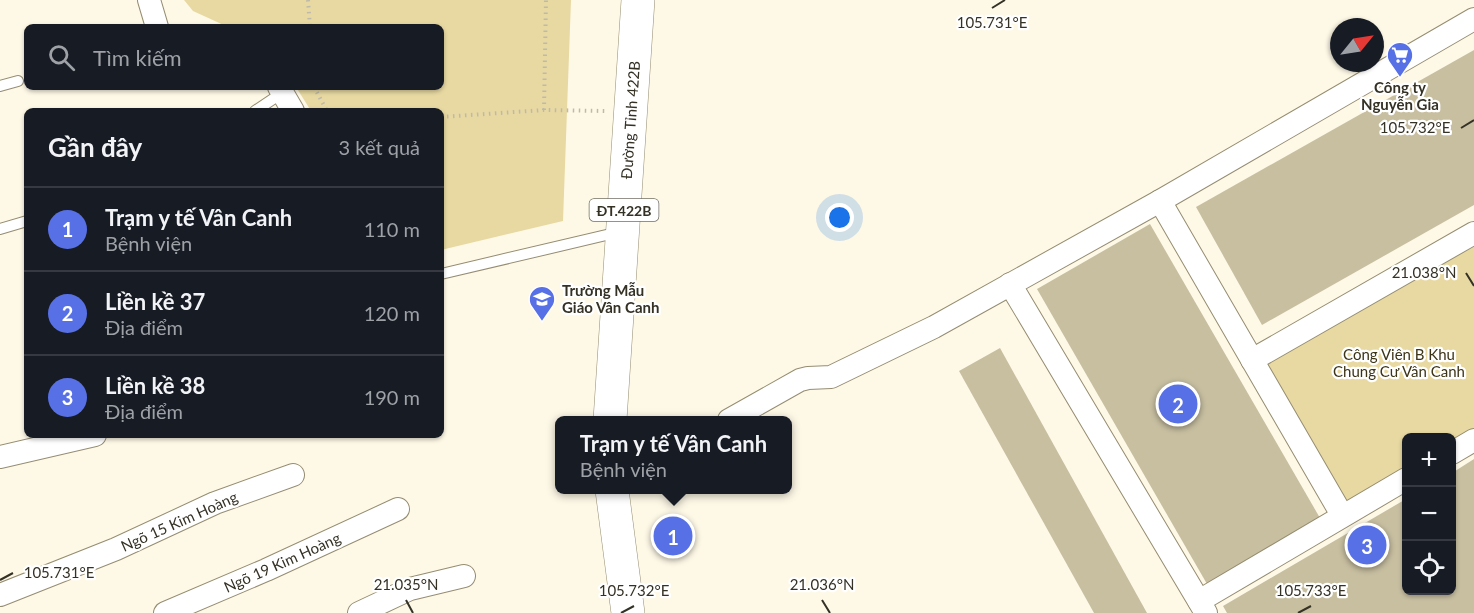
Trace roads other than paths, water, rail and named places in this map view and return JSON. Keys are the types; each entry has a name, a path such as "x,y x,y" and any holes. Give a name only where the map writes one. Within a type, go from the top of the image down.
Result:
{"main road":[{"name":"Đường Tỉnh 422B","path":"610,416 638,0"},
{"path":"613,494 628,613"}],"street":[{"path":"149,0 156,24"},
{"path":"737,416 787,386 808,378 831,377 934,327 1160,201 1474,19"},
{"path":"1160,201 1342,516"},
{"path":"1252,360 1474,233"},
{"path":"1010,284 1203,607 1342,516 1402,482"},
{"path":"0,457 82,438"},
{"path":"1456,451 1474,440"},
{"name":"Ngõ 15 Kim Hoàng","path":"0,595 105,553 215,503 293,475"},
{"name":"Ngõ 19 Kim Hoàng","path":"165,613 267,570 398,509"},
{"path":"360,613 410,589 464,576"}],"lane":[{"path":"0,86 18,81"},
{"path":"261,108 285,97"},
{"path":"0,230 24,222"},
{"path":"444,273 622,231"}],"place":[{"name":"Công ty Nguyễn Gia","path":"1400,78"},
{"name":"Trường Mẫu Giáo Vân Canh","path":"542,322"},
{"name":"Liền kề 37","path":"1178,404"},
{"name":"Trạm y tế Vân Canh","path":"673,536"},
{"name":"Liền kề 38","path":"1367,545"}],"park label":[{"name":"Công Viên B Khu Chung Cư Vân Canh","path":"1399,362"}]}
